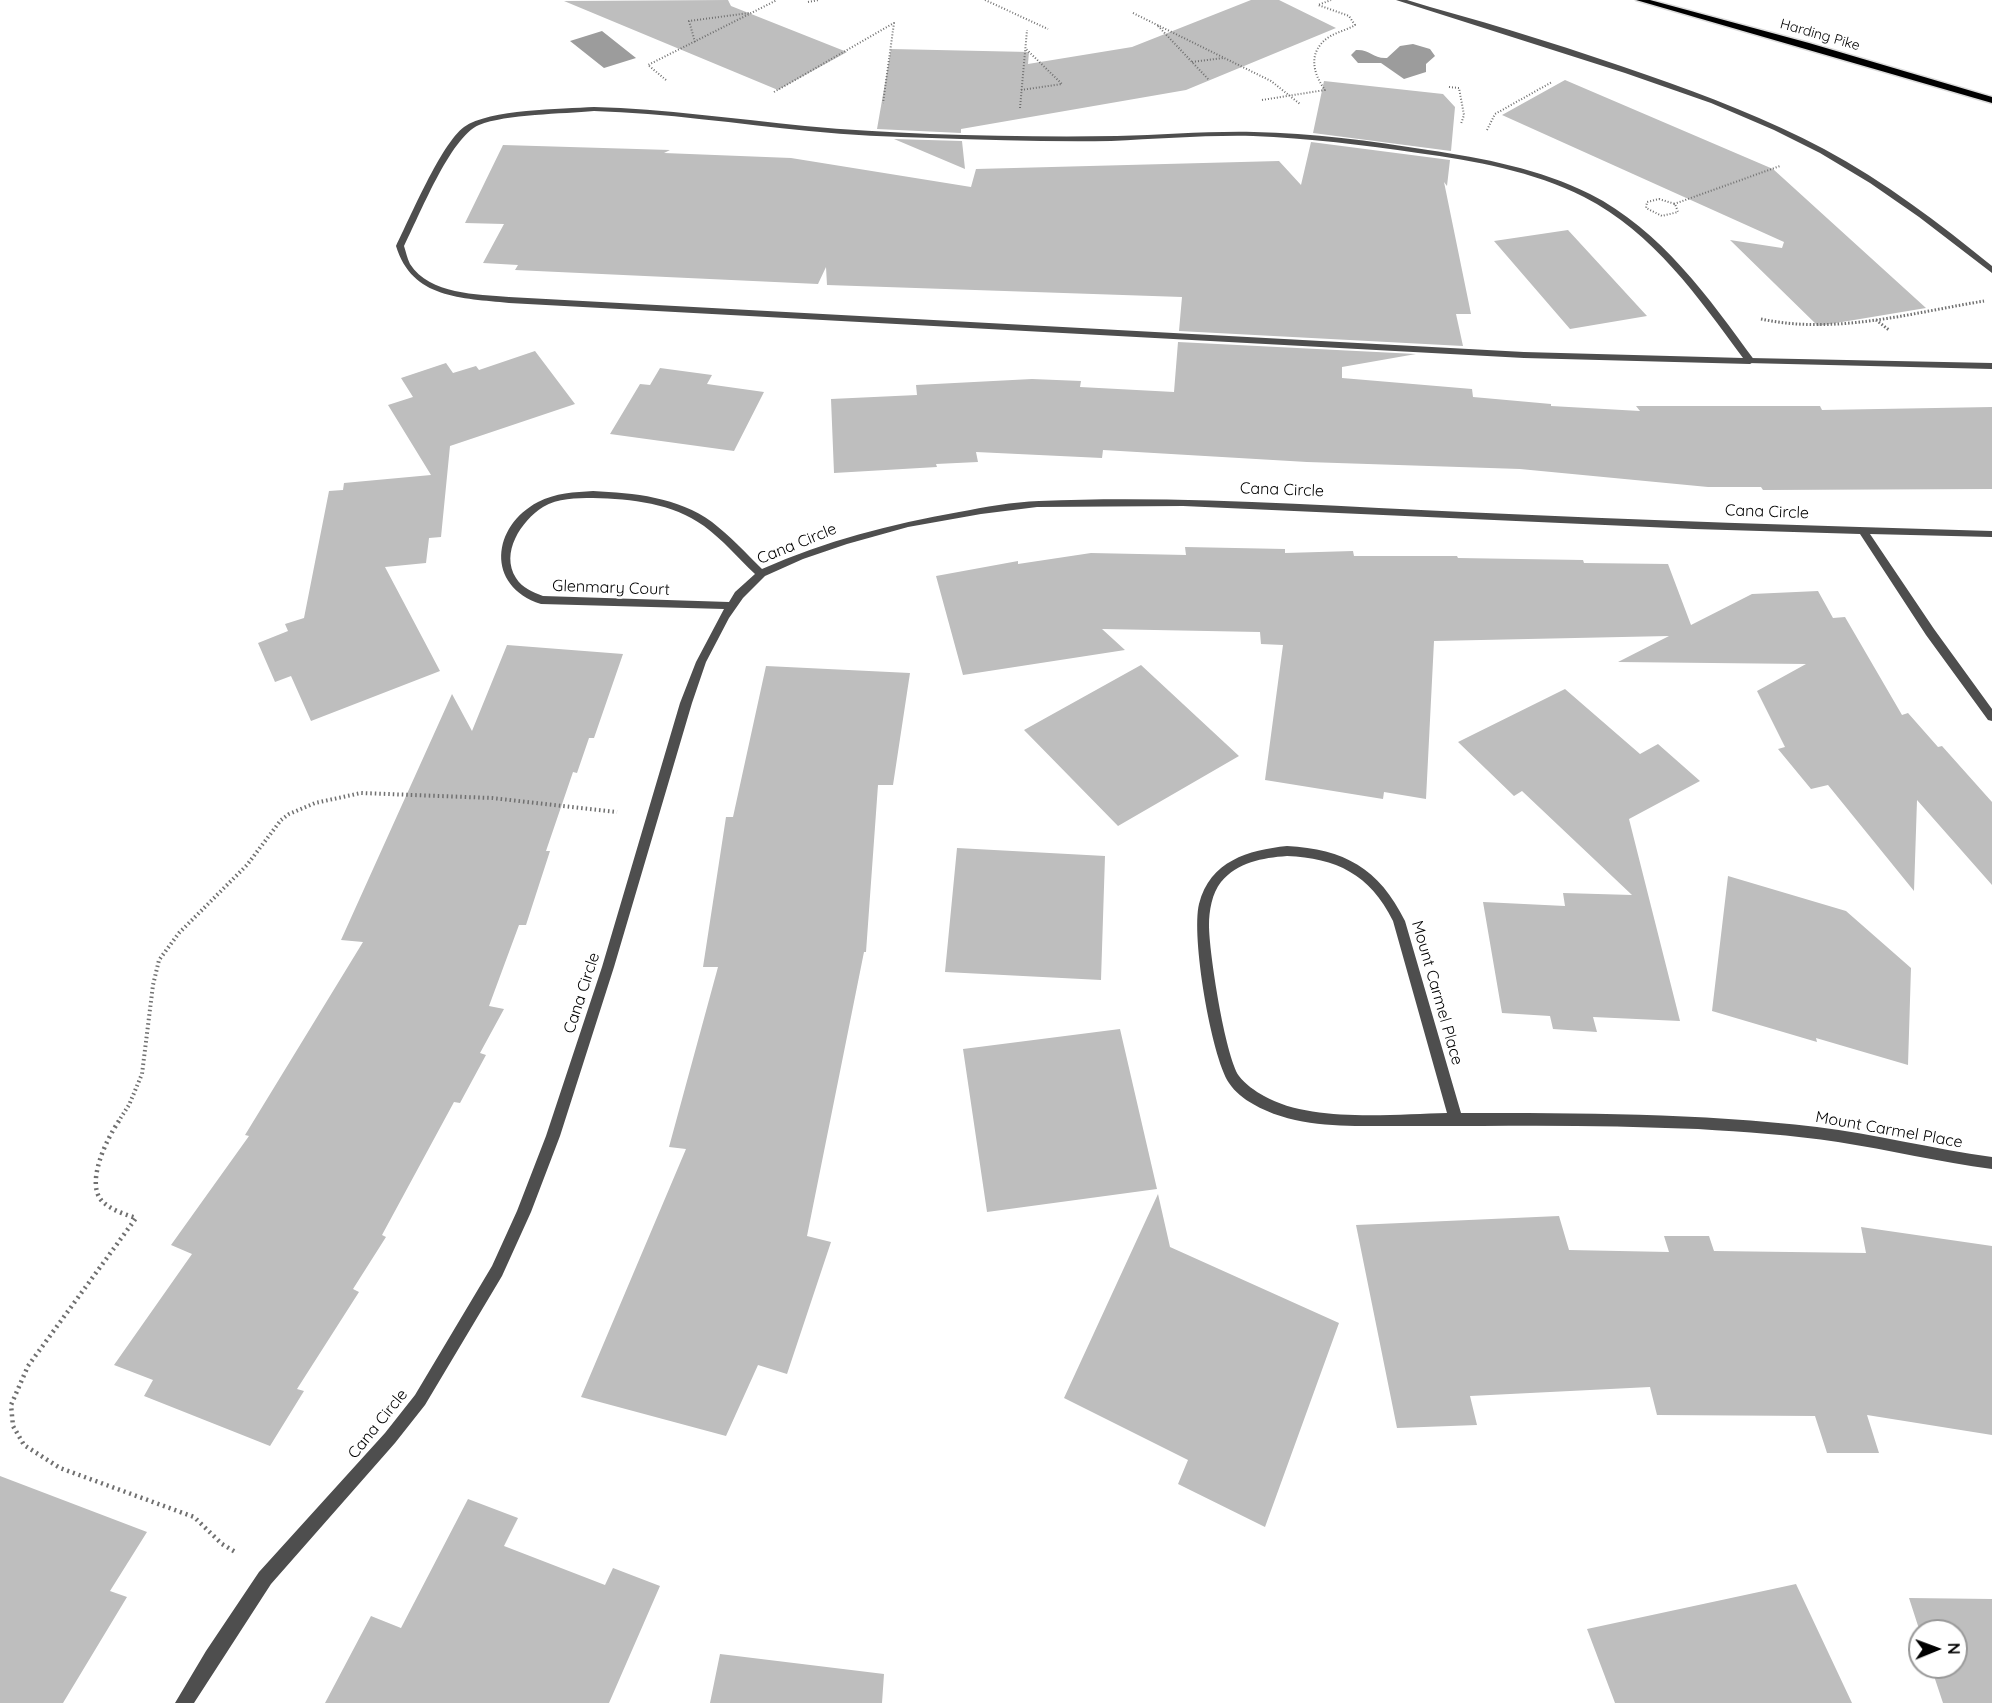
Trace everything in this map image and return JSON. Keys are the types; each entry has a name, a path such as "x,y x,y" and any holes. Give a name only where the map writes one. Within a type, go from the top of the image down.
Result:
{"main road":[{"name":"Harding Pike","path":"1640,0 1806,45 1992,100"}],"street":[{"path":"1399,0 1593,59 1714,102 1822,152 1905,204 1992,270"},
{"path":"1750,362 1663,252 1618,212 1588,195 1527,172 1472,160 1309,137 1227,134 1084,139 879,134 813,129 712,116 594,108 510,116 477,123 457,138 404,234 400,246 402,257 415,277 438,288 463,295 509,300 1524,355 1750,362 1992,366"},
{"name":"Glenmary Court","path":"731,606 541,600 524,594 506,574 505,567 510,540 524,518 549,501 579,496 614,495 675,507 704,521 761,574"},
{"name":"Cana Circle","path":"184,1703 212,1657 272,1572 390,1438 420,1400 497,1272 524,1212 553,1136 654,815 686,702 701,662 731,606 749,584 761,574 832,546 908,524 1037,504 1094,502 1277,505 1694,526 1992,534"},
{"path":"1863,531 1930,632 1992,717"},
{"name":"Mount Carmel Place","path":"1456,1120 1399,921 1391,904 1376,885 1359,870 1342,861 1319,853 1293,851 1269,852 1246,858 1217,877 1209,891 1203,930 1223,1054 1234,1080 1248,1093 1272,1108 1300,1116 1339,1120 1730,1126 1818,1134 1992,1163"}],"path":[{"path":"712,116 648,65 777,0"},
{"path":"808,2 819,0"},
{"path":"985,0 1048,29"},
{"path":"1261,100 1326,90 1314,73 1312,61 1314,51 1330,37 1354,26 1353,19 1349,16 1318,5 1331,0"},
{"path":"695,42 689,21 753,12"},
{"path":"1133,13 1271,81 1290,94 1309,114 1309,137"},
{"path":"748,120 777,88 894,23 879,134"},
{"path":"1157,24 1209,80"},
{"path":"1017,138 1027,30"},
{"path":"1022,90 1062,84 1025,48"},
{"path":"1192,62 1224,58"},
{"path":"1472,160 1495,114 1593,59"},
{"path":"1449,87 1459,88 1464,115 1451,156"},
{"path":"1674,204 1822,152"},
{"path":"1721,323 1763,318 1780,323 1839,325 1992,300"},
{"path":"272,1572 222,1545 194,1516 60,1468 44,1459 24,1444 13,1426 11,1416 11,1405 28,1366 136,1218 114,1210 101,1200 97,1192 96,1174 106,1143 129,1105 142,1074 154,979 159,960 179,933 247,865 280,820 329,798 361,793 457,796 654,815"}],"shaded area":[{"path":"602,31 636,58 604,68 570,41"},
{"path":"1413,44 1430,49 1435,56 1426,64 1426,72 1404,79 1381,63 1358,63 1351,55 1356,50 1361,50 1387,58 1400,46"}],"building":[{"path":"728,0 731,6 847,52 778,90 564,1"},
{"path":"1251,0 1279,0 1336,28 1186,90 961,129 961,133 877,129 891,49 1029,52 1028,64 1132,47"},
{"path":"1565,80 1773,169 1926,308 1818,326 1730,240 1782,248 1784,242 1502,115"},
{"path":"1324,81 1443,94 1455,107 1451,151 1313,133"},
{"path":"894,139 962,141 965,169"},
{"path":"1311,142 1450,160 1447,186 1444,182 1471,314 1456,314 1463,346 1179,331 1182,297 827,285 826,267 818,284 515,270 518,265 483,263 504,224 465,223 503,145 670,150 664,153 791,158 971,187 976,169 1279,161 1301,185"},
{"path":"1568,230 1647,316 1570,329 1494,241"},
{"path":"1178,342 1416,354 1342,367 1342,378 1472,389 1473,397 1551,404 1551,406 1640,411 1636,406 1820,406 1822,410 1992,407 1992,489 1763,490 1761,487 1708,487 1520,469 1307,462 1103,450 1102,458 976,452 978,462 936,464 937,467 834,473 831,399 917,395 916,385 1032,379 1081,381 1080,387 1174,392"},
{"path":"535,351 575,404 450,446 441,537 429,538 426,563 385,567 440,671 311,721 291,676 275,682 258,643 288,631 285,624 304,618 329,491 343,490 344,483 431,475 388,405 413,397 401,378 446,363 453,373 476,366 479,370"},
{"path":"660,368 712,375 707,384 764,392 734,451 610,434 640,384 650,385"},
{"path":"1185,547 1285,549 1285,553 1353,551 1354,556 1457,556 1458,558 1583,560 1584,563 1668,564 1691,625 1752,594 1818,591 1833,618 1845,617 1902,715 1908,713 1938,747 1942,746 1992,802 1992,885 1917,800 1914,891 1828,785 1811,789 1778,749 1785,747 1757,691 1806,664 1618,662 1669,636 1434,641 1426,799 1384,792 1383,799 1265,780 1283,645 1261,644 1260,632 1102,629 1125,650 963,675 936,576 1018,561 1018,564 1091,553 1186,555"},
{"path":"507,645 623,654 594,738 589,738 577,773 573,772 546,851 550,851 526,925 519,925 489,1006 504,1009 480,1053 486,1055 460,1103 454,1102 382,1235 386,1237 353,1289 359,1292 297,1389 304,1391 270,1446 144,1396 153,1380 114,1365 192,1254 171,1245 249,1136 245,1135 363,942 341,940 452,694 472,731"},
{"path":"1141,665 1239,756 1118,826 1024,730"},
{"path":"766,666 910,673 893,785 878,785 866,952 864,952 807,1236 831,1242 787,1374 758,1365 726,1436 581,1397 686,1149 669,1147 718,967 703,967 726,817 733,817"},
{"path":"1565,689 1640,754 1658,744 1700,781 1629,819 1680,1021 1593,1017 1597,1032 1553,1029 1550,1016 1502,1013 1483,902 1565,906 1563,893 1632,895 1522,791 1514,796 1458,742"},
{"path":"957,848 1105,856 1101,980 945,972"},
{"path":"1728,876 1846,911 1911,968 1908,1065 1816,1038 1817,1042 1712,1011"},
{"path":"1120,1029 1157,1189 987,1212 963,1049"},
{"path":"1158,1194 1170,1247 1339,1323 1265,1527 1178,1484 1188,1460 1064,1398"},
{"path":"1559,1216 1569,1250 1669,1252 1664,1236 1709,1236 1714,1251 1866,1253 1861,1227 1992,1246 1992,1435 1867,1415 1879,1453 1827,1453 1815,1416 1657,1415 1650,1387 1470,1396 1477,1425 1397,1428 1356,1225"},
{"path":"0,1476 147,1532 110,1591 127,1597 63,1703 0,1703"},
{"path":"468,1499 518,1518 504,1546 605,1585 613,1568 660,1586 609,1703 325,1703 371,1616 401,1628"},
{"path":"1796,1584 1852,1703 1615,1703 1587,1629"},
{"path":"1909,1598 1992,1599 1992,1703 1943,1703 1935,1679 1968,1679 1968,1619 1916,1619"},
{"path":"720,1654 884,1674 882,1703 710,1703"}]}
